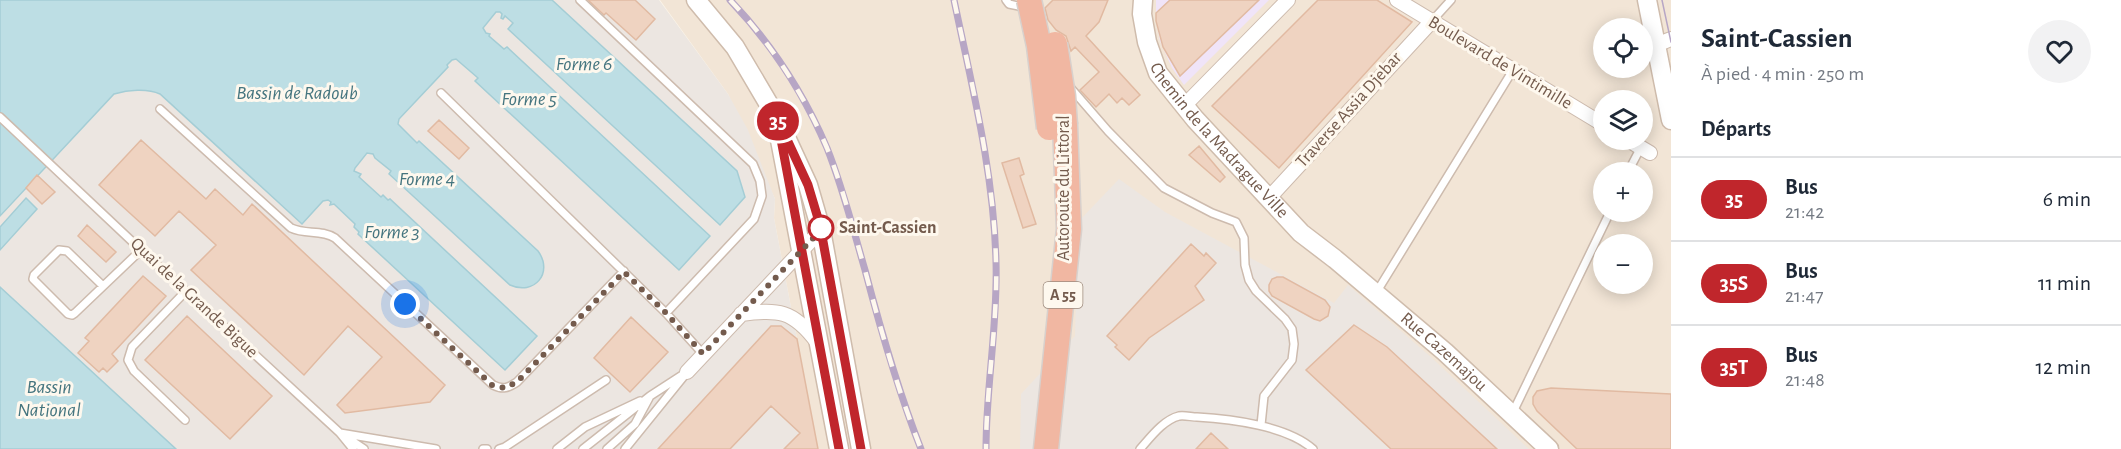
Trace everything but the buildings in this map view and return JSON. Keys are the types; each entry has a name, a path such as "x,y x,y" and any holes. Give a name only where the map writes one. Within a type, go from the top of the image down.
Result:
{"highway":[{"name":"Autoroute du Littoral","path":"1031,449 1048,292 1053,171 1032,2"},
{"name":"Autoroute du Littoral","path":"1032,2 1055,45 1063,96 1069,230 1046,449"}],"street":[{"path":"696,0 735,47 777,118 808,185 821,230 861,449"},
{"name":"Chemin de la Madrague Ville","path":"1143,0 1142,14 1147,42 1158,73 1184,106 1301,234 1335,259"},
{"path":"1184,106 1288,0"},
{"name":"Boulevard de Vintimille","path":"1397,0 1593,118"},
{"path":"1647,0 1663,42 1671,120"},
{"name":"Traverse Assia Djebar","path":"1268,199 1431,21"},
{"path":"777,118 839,449"},
{"path":"687,372 821,230"},
{"name":"Rue Cazemajou","path":"1335,259 1445,352 1549,449"},
{"path":"741,314 767,310 782,313 809,331 819,344"}],"lane":[{"path":"580,0 753,164 760,181 762,196 754,219 666,313"},
{"path":"1006,0 1009,4 1032,2 1032,34 1065,81 1108,131 1164,188 1212,213 1236,222 1244,238 1245,265 1249,280 1256,291 1285,319 1292,329 1293,336 1292,360 1264,396 1261,425"},
{"path":"1431,21 1451,0"},
{"path":"1376,293 1513,70"},
{"path":"441,93 666,313 703,354"},
{"path":"160,109 291,228 302,232 322,232 335,238 492,385 499,388 505,388 517,382 624,272"},
{"name":"Quai de la Grande Bigue","path":"0,117 340,433 353,449"},
{"path":"1637,162 1646,150"},
{"path":"1511,414 1605,222"},
{"path":"103,286 67,251 62,249 58,250 34,275 33,279 72,315 103,286 141,250"},
{"path":"185,420 134,371 128,360 132,347 186,291"},
{"path":"583,449 650,396 687,372"},
{"path":"626,449 687,372"},
{"path":"499,449 606,380"},
{"path":"557,449 585,427 650,396"},
{"path":"607,449 635,424 650,396"},
{"path":"1140,449 1159,428 1179,416 1261,425 1306,442 1314,449"},
{"path":"340,433 436,449"},
{"name":"Quai de la Grande Bigue","path":"340,433 364,449"}],"shaded area":[{"path":"519,0 659,0 728,94 748,130 775,199 774,218 818,449 176,449 0,287 0,216 114,94 152,90 160,94 302,224 323,201 328,200 333,203 357,174 354,171 355,168 368,153 375,157 408,136 398,124 399,119 452,60 456,59 460,62 493,39 483,29 484,26 496,12 504,16"},
{"path":"660,0 1671,0 1671,449 818,449 774,218 775,199 728,94"},
{"path":"1156,0 1269,0 1184,85 1172,68 1160,41 1156,21"},
{"path":"1119,179 1165,212 1334,303 1348,285 1432,358 1529,449 1020,449 1021,394 1075,336 1078,222"}],"water":[{"path":"0,0 552,0 737,171 745,197 720,225 508,29 513,23 505,16 501,18 502,14 496,12 483,28 486,33 490,34 489,36 504,49 507,47 710,236 679,270 475,81 478,78 456,59 452,60 399,119 398,124 538,251 544,267 539,280 527,287 519,288 510,285 389,174 391,171 373,154 367,153 354,171 361,174 359,177 381,197 383,195 388,200 390,199 537,336 505,370 358,234 359,232 354,227 355,224 334,204 330,205 331,202 328,200 323,201 302,224 160,94 155,92 137,90 114,94 0,216"},
{"path":"26,198 37,209 0,250 0,227"},
{"name":"Bassin National","path":"0,287 176,449 0,449"}],"tram line":[{"path":"1662,0 1671,42"}],"railway":[{"path":"730,0 759,33 785,70 808,108 827,148 848,209 890,361 921,449"},
{"path":"954,0 987,163 994,229 996,285 986,449"}],"bus line":[{"name":"35","path":"839,449 777,118 808,185 820,225 861,449"}],"place":[{"name":"Saint-Cassien","path":"821,228"}],"route":[{"path":"405,304 492,385 505,388 517,382 624,272 666,313 703,354 821,228"}],"water label":[{"name":"Forme 6","path":"584,64"},
{"name":"Bassin de Radoub","path":"297,93"},
{"name":"Forme 5","path":"529,99"},
{"name":"Forme 4","path":"427,179"},
{"name":"Forme 3","path":"392,232"}]}
